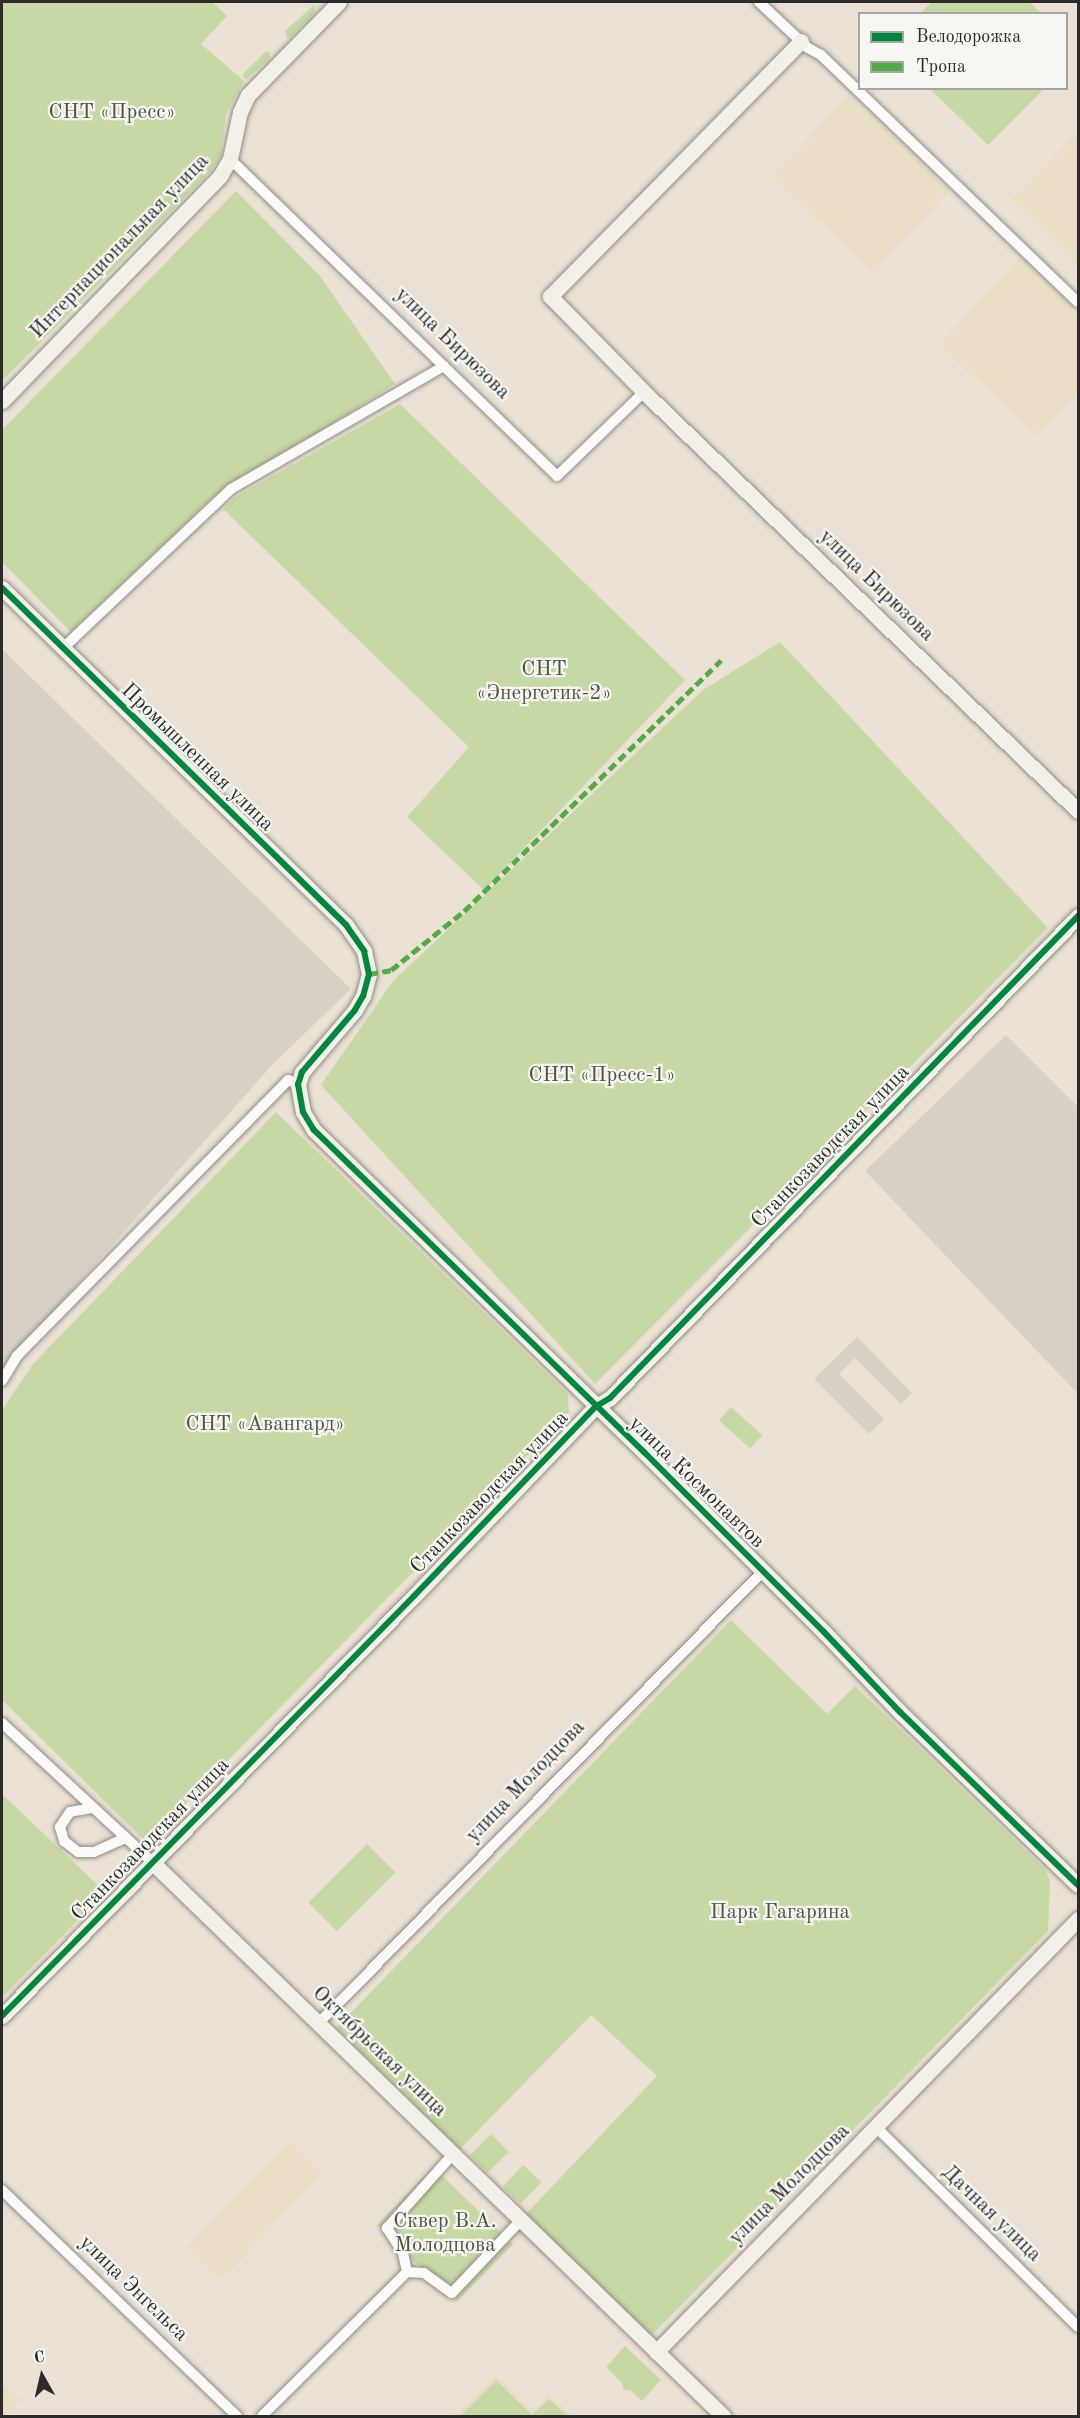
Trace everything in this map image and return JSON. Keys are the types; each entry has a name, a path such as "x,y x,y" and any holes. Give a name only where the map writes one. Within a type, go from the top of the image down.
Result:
{"street":[{"name":"Интернациональная улица","path":"2,400 220,176 230,159 240,112 248,95 339,2"},
{"path":"759,2 801,41 821,55 1078,302"},
{"name":"улица Бирюзова","path":"801,41 550,296 644,392 1078,811"},
{"name":"улица Бирюзова","path":"230,159 557,476 644,392"},
{"path":"62,650 231,489 444,366"},
{"name":"Промышленная улица","path":"2,588 62,650 346,925 364,951 368,963 363,996 355,1010 302,1072 299,1091"},
{"name":"Станкозаводская улица","path":"2,2016 414,1596 595,1407 610,1398 1078,915"},
{"path":"2,1381 17,1356 288,1080 299,1091"},
{"name":"улица Космонавтов","path":"299,1091 314,1130 763,1571 900,1712 1078,1885"},
{"name":"улица Молодцова","path":"319,2023 763,1571"},
{"name":"Октябрьская улица","path":"2,1723 152,1862 723,2416"},
{"path":"92,1808 69,1812 60,1827 64,1842 78,1852 94,1852 125,1838"},
{"name":"улица Молодцова","path":"656,2352 877,2128 1078,1919"},
{"name":"Дачная улица","path":"877,2128 1078,2327"},
{"path":"407,2272 403,2253 387,2228 454,2153"},
{"name":"улица Энгельса","path":"2,2190 232,2415"},
{"path":"262,2416 407,2272 424,2273 452,2293 521,2220"}],"shaded area":[{"path":"848,95 950,190 874,272 772,177"},
{"path":"1078,131 1078,265 1013,200"},
{"path":"1020,257 1078,311 1078,392 1038,436 939,344"},
{"path":"2,649 351,989 273,1064 2,1369"},
{"path":"1006,1035 1078,1107 1078,1394 865,1171"},
{"path":"857,1337 912,1393 901,1404 855,1358 839,1374 884,1419 869,1434 814,1379"},
{"path":"289,2141 323,2174 220,2280 186,2247"},
{"path":"496,2374 533,2409 548,2394 572,2416 454,2416"},
{"path":"2,2385 22,2400 5,2416 2,2416"}],"green space":[{"name":"СНТ «Пресс»","path":"2,2 212,2 227,16 201,44 244,81 226,114 221,155 212,170 2,381"},
{"path":"932,2 1029,2 1040,12 921,12"},
{"path":"314,5 316,11 291,37 287,38 285,31"},
{"path":"266,51 269,52 270,58 246,80 242,75"},
{"path":"931,90 1043,90 988,145"},
{"path":"236,191 320,276 395,384 210,500 71,632 2,562 2,430"},
{"name":"СНТ «Энергетик-2»","path":"400,404 685,680 484,890 407,817 469,747 223,509 237,496"},
{"name":"СНТ «Пресс-1»","path":"780,642 1048,928 595,1384 321,1085 393,981 703,690"},
{"name":"СНТ «Авангард»","path":"276,1112 568,1394 569,1413 147,1843 2,1700 2,1410 33,1364"},
{"path":"731,1407 762,1435 750,1448 719,1420"},
{"name":"Парк Гагарина","path":"731,1620 827,1714 855,1686 1045,1869 1050,1881 1048,1931 651,2336 525,2215 657,2076 591,2015 460,2149 336,2028"},
{"path":"2,1794 105,1892 2,1998"},
{"path":"367,1844 395,1872 337,1931 308,1903"},
{"path":"491,2134 509,2152 487,2173 470,2155"},
{"path":"523,2165 541,2182 521,2204 503,2187"},
{"name":"Сквер В.А. Молодцова","path":"433,2167 513,2244 457,2302 377,2225"},
{"path":"625,2346 661,2380 642,2401 630,2390 624,2390 622,2383 606,2367"},
{"path":"496,2380 532,2415 549,2399 567,2416 460,2416"}],"marked path":[{"path":"369,974 391,970 464,911 721,660"}],"cycle path":[{"path":"2,588 346,925 364,951 369,974 363,996 355,1010 302,1072 298,1084 303,1112 314,1130 644,1452 824,1632 900,1712 1078,1885"},
{"path":"2,2016 414,1596 595,1407 610,1398 1078,916"}]}
